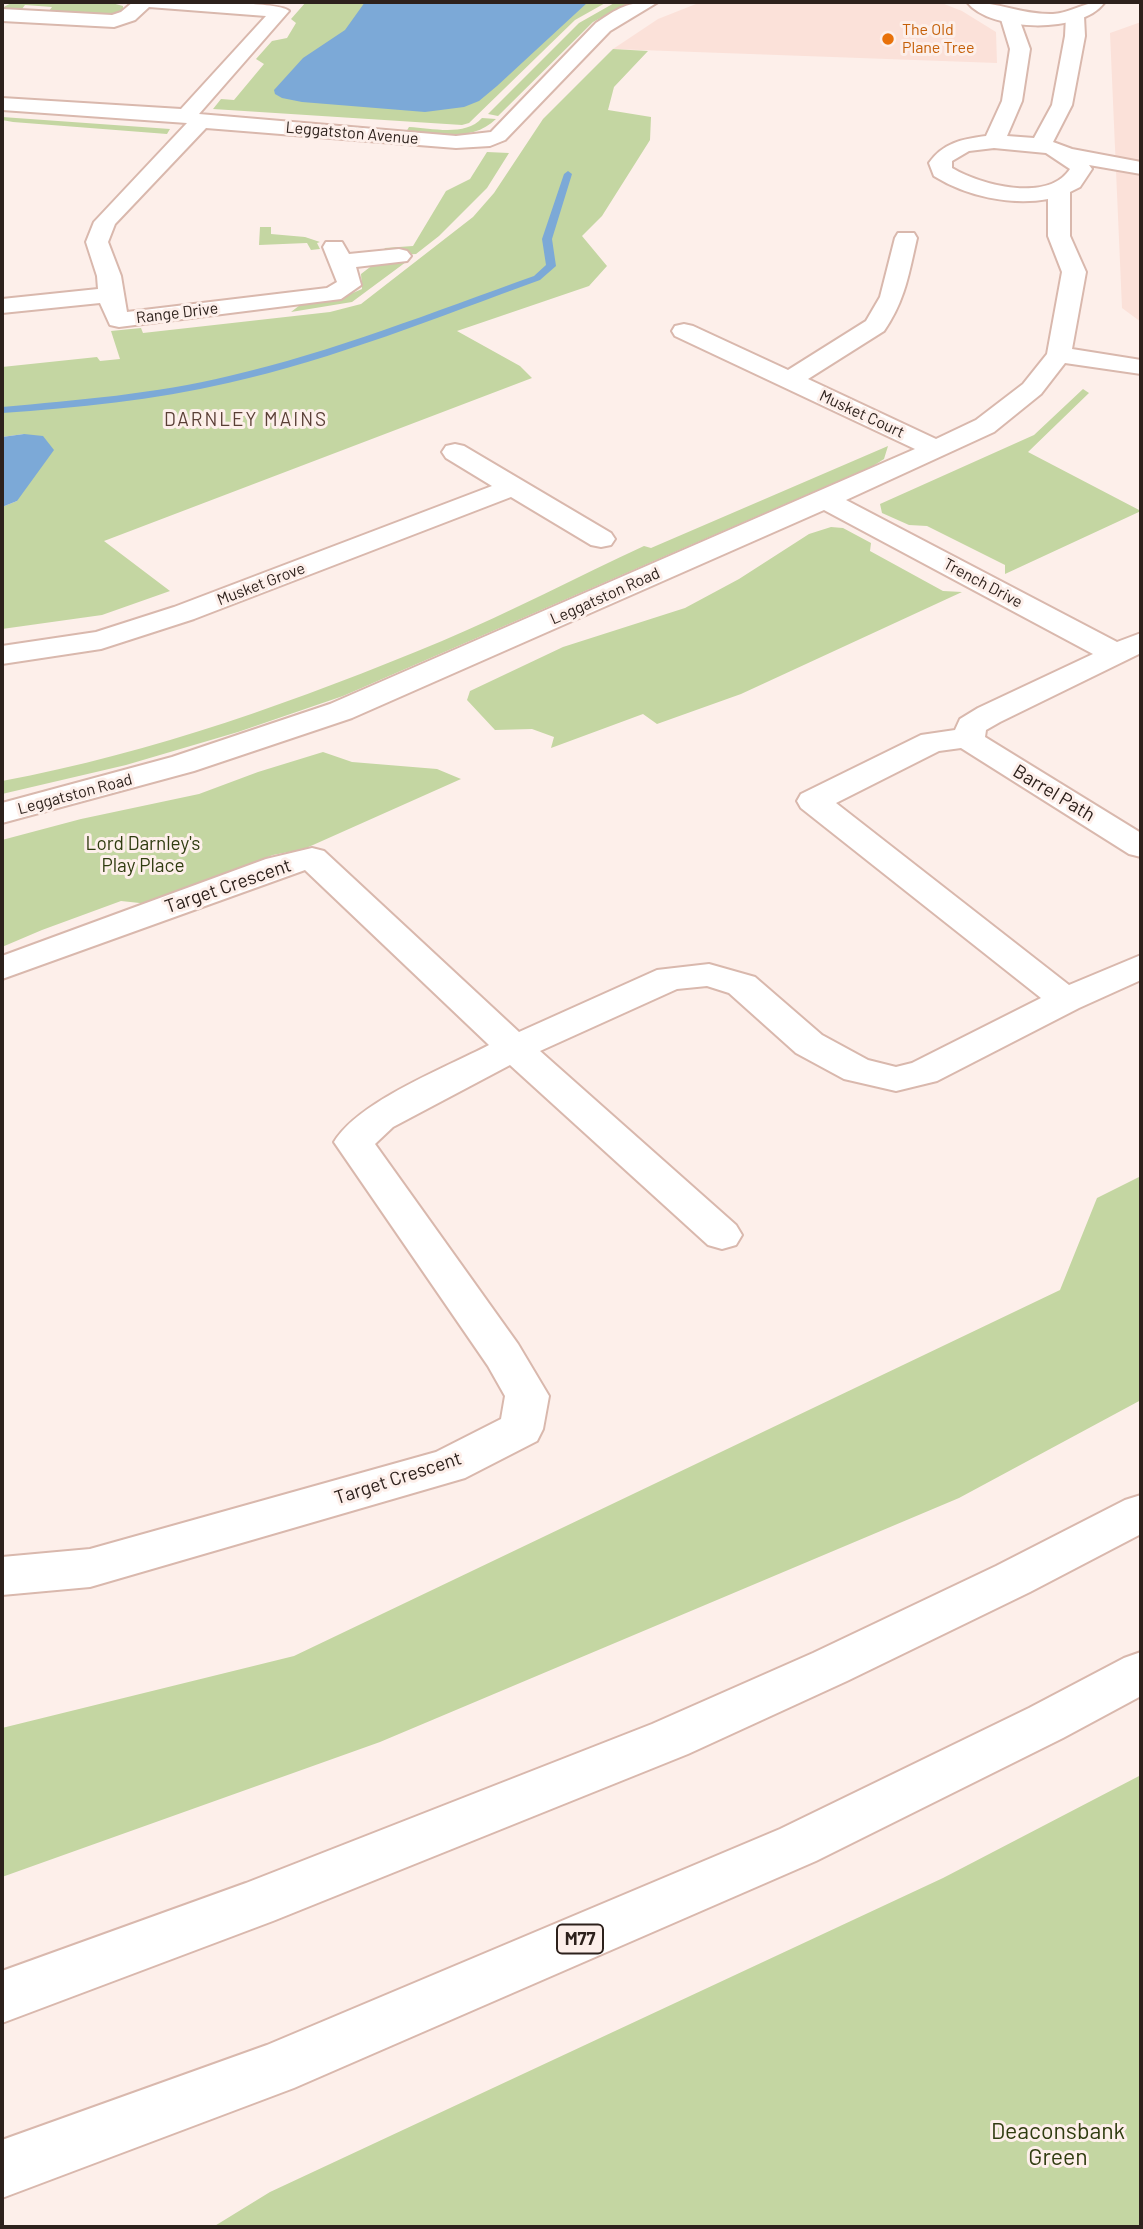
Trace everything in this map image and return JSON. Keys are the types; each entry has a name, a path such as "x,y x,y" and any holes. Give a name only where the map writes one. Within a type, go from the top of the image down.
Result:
{"main road":[{"path":"2,15 114,21 128,16 144,2"},
{"name":"Range Drive","path":"152,2 279,11 193,119 105,222 97,242 109,276 112,306 119,320 333,294 343,291 349,285 348,276 337,254 399,257"},
{"name":"Leggatston Avenue","path":"2,104 456,142 490,140 498,136 603,27 621,14 649,2"},
{"path":"976,2 986,9 1009,16 1053,19 1075,16 1090,10 1099,2"},
{"path":"994,142 1012,101 1020,49 1009,16"},
{"path":"1040,146 1062,105 1075,36 1075,16"},
{"path":"1141,168 1040,146 994,142 954,149 944,155 940,163 942,171 957,181 1002,193 1022,194 1141,177"},
{"path":"1002,193 1043,224 1064,187 1079,178 1081,169 1076,161 1064,153"},
{"name":"Leggatston Road","path":"2,813 183,764 341,711 825,500 985,426 1032,389 1059,355 1074,272 1043,224"},
{"name":"Musket Court","path":"790,380 875,326 892,296 906,238"},
{"path":"2,306 111,295"},
{"name":"Musket Court","path":"684,331 935,448"},
{"path":"1059,355 1141,367"},
{"path":"455,452 601,539"},
{"name":"Musket Grove","path":"2,655 100,640 184,613 513,487"},
{"name":"Trench Drive","path":"825,500 1128,648"},
{"path":"1066,1000 813,801 932,742 969,738 971,726 989,715 1128,648"},
{"name":"Barrel Path","path":"969,738 976,746 1141,846"},
{"name":"Target Crescent","path":"2,968 278,866 312,858 514,1048 722,1235"},
{"path":"514,1048 670,978 709,975 742,985 809,1044 857,1070 896,1079 924,1072 1066,1000 1141,966"},
{"name":"Target Crescent","path":"2,1576 103,1564 449,1466 521,1429 527,1396 503,1354 354,1142 379,1118 514,1048"},
{"path":"2,1997 280,1895 670,1740 1013,1579 1141,1513"},
{"name":"M77","path":"2,2169 274,2069 798,1846 1046,1723 1141,1672"}],"shaded area":[{"path":"701,2 939,2 962,11 996,32 997,63 613,49 658,19"},
{"path":"1141,22 1141,322 1122,308 1110,33"}],"green space":[{"path":"13,2 108,2 123,6 123,11 113,16 46,15 52,7 25,5 19,13 2,8"},
{"path":"306,2 607,2 575,20 469,123 462,125 213,109 221,99 234,100 264,64 256,59 272,41 287,38 296,23 291,19"},
{"path":"616,2 630,2 593,22 498,116 488,114 579,23"},
{"path":"613,49 648,51 614,87 608,110 651,117 650,140 602,216 582,236 607,266 589,286 457,331 520,366 532,378 104,541 170,591 102,615 2,629 2,507 17,501 24,434 2,437 2,367 97,357 100,361 120,359 111,331 141,328 143,333 330,312 361,304 473,217 494,193 543,119"},
{"path":"2,117 170,129 167,134 13,122 2,120"},
{"path":"482,118 496,119 487,126 465,134 406,132 409,127 438,130 467,128"},
{"path":"487,152 509,153 487,188 439,236 416,254 401,255 383,251 385,248 413,246 446,191 470,179"},
{"path":"260,227 271,227 271,234 305,237 320,242 317,243 320,249 311,250 307,243 259,245"},
{"path":"406,262 352,302 291,312 300,305 334,301 362,289 361,274 374,264"},
{"path":"1083,389 1089,393 1028,452 1141,511 1005,574 1005,565 927,526 909,525 882,513 880,504 1034,435"},
{"path":"888,446 884,459 873,466 343,696 238,732 126,765 2,794 2,781 114,756 170,740 280,704 389,663 493,618 644,546 651,548"},
{"path":"831,527 843,528 871,543 870,551 943,591 962,592 741,694 657,724 643,714 551,748 554,737 532,729 495,730 467,700 470,691 563,647 685,608 739,579 809,534"},
{"name":"Lord Darnley's Play Place","path":"323,752 352,762 437,769 461,779 304,849 273,855 149,904 121,901 2,947 2,840 81,819 199,794"},
{"path":"1141,1176 1141,1400 959,1498 380,1742 2,1877 2,1728 294,1656 1060,1290 1097,1198"},
{"name":"Deaconsbank Green","path":"1141,1775 1141,2227 213,2227 270,2192 943,1878"}],"water":[{"path":"365,2 588,2 497,86 479,101 464,107 425,112 302,102 275,94 274,90 303,58 345,30"},
{"path":"24,434 43,436 54,450 17,501 2,507 2,437"}],"waterway":[{"path":"2,410 131,397 228,380 330,351 537,278 551,266 547,239 568,174"}],"place":[{"name":"The Old Plane Tree","path":"888,39"}],"district":[{"name":"DARNLEY MAINS","path":"246,420"}]}
